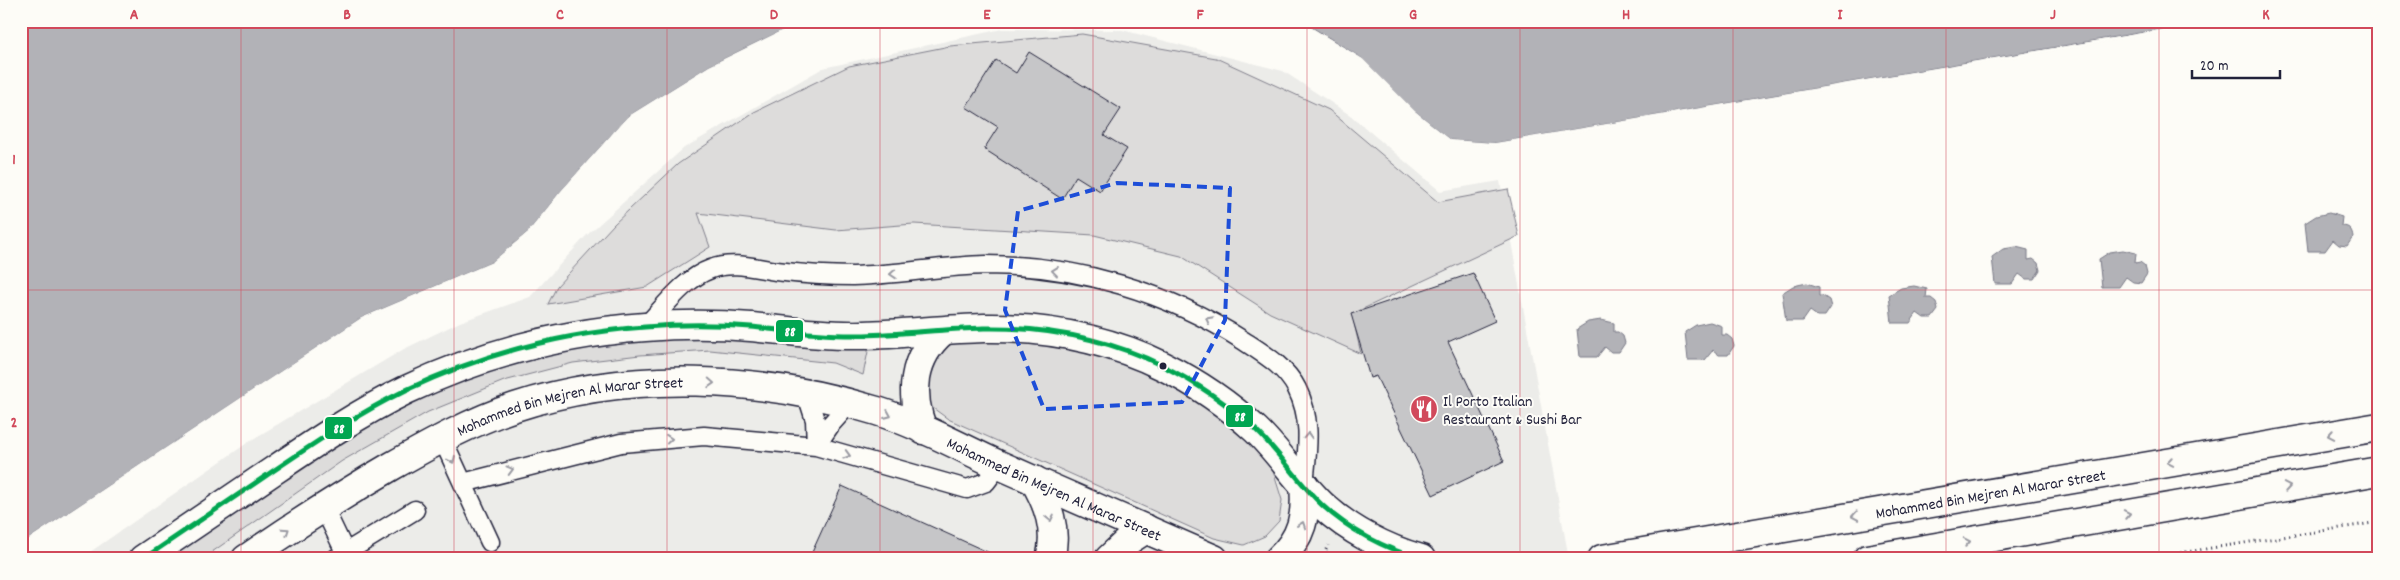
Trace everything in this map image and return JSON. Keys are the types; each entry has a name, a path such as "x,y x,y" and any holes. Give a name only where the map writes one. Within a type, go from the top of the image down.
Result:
{"street":[{"path":"143,559 323,437 405,391 448,372 539,344 591,333 645,327 716,326 853,336 981,328 1037,330 1092,340 1128,351 1187,379 1226,405 1255,429 1280,455 1320,503 1340,519 1385,546 1421,559"},
{"path":"923,430 914,400 917,369 932,341 943,331"},
{"name":"Mohammed Bin Mejren Al Marar Street","path":"246,559 323,506 442,438 514,407 563,395 659,382 708,382 757,386 807,395 879,412 1214,559"},
{"name":"Mohammed Bin Mejren Al Marar Street","path":"1602,559 2379,427"},
{"path":"1867,559 2379,471"},
{"path":"1034,480 1050,515 1053,534 1050,559"},
{"path":"1279,559 1299,535 1304,519 1304,485"},
{"path":"1109,559 1129,540 1146,529"}],"lane":[{"path":"645,327 698,275 724,265 851,276 987,265 1067,272 1107,280 1190,310 1266,355 1288,374 1303,402 1308,424 1304,485"},
{"path":"807,395 815,420 816,446"},
{"path":"816,446 831,424 849,404"},
{"path":"463,483 621,443 704,436 773,440 816,446 967,489 986,482 999,465"},
{"path":"442,438 490,542"},
{"path":"323,506 340,555 415,510"}],"path":[{"path":"2141,559 2379,522"}],"highlighted area":[{"path":"1117,183 1230,188 1225,320 1182,402 1044,409 1005,310 1018,211"}],"shaded area":[{"path":"21,21 801,21 709,66 627,117 560,192 528,232 492,262 361,318 21,544"},
{"path":"1302,21 2209,21 1495,143 1451,140 1415,111 1363,59"},
{"path":"1002,29 1122,30 1283,71 1350,115 1440,191 1500,181 1569,559 80,559 253,439 404,349 460,322 530,297 586,236 684,148 823,68"},
{"path":"1082,34 1216,58 1329,110 1438,202 1508,189 1519,236 1352,314 1361,354 1270,313 1181,256 1094,235 914,224 836,230 698,213 710,247 647,287 548,304 557,286 614,224 678,164 754,112 849,66 950,46"},
{"path":"2329,213 2342,217 2341,226 2350,228 2353,237 2347,246 2339,245 2333,240 2325,251 2308,251 2305,223 2316,216"},
{"path":"2016,247 2028,250 2028,260 2033,259 2038,263 2040,270 2034,279 2026,279 2019,274 2012,284 1995,284 1992,257 2003,249"},
{"path":"2123,250 2136,253 2135,263 2140,262 2145,266 2147,274 2141,283 2133,282 2126,277 2119,287 2102,287 2099,259 2110,252"},
{"path":"1807,283 1819,287 1819,296 1829,300 1831,307 1825,316 1817,316 1810,311 1803,321 1786,321 1782,293 1793,286"},
{"path":"1914,286 1927,289 1926,298 1931,298 1936,302 1938,310 1932,318 1924,318 1917,313 1910,323 1892,323 1889,295 1901,288"},
{"path":"1601,320 1614,323 1614,332 1618,332 1623,336 1625,343 1619,352 1611,352 1605,347 1597,357 1580,357 1577,329 1588,322"},
{"path":"1710,322 1722,326 1722,335 1727,335 1732,339 1734,346 1728,355 1719,355 1713,350 1705,360 1688,360 1685,332 1696,325"},
{"path":"947,330 1141,359 1244,435 1273,471 1282,500 1279,521 1265,536 1244,545 1214,538 948,419 926,403 916,365"},
{"path":"872,333 863,375 833,363 710,350 640,355 573,363 504,381 428,412 342,461 202,559 158,559 418,390 575,337"}],"pier":[{"path":"804,21 710,68 628,119 562,194 530,234 494,264 362,320 21,546 21,544 361,318 492,262 528,232 560,192 627,117 709,66"},
{"path":"1300,21 1363,59 1415,111 1451,140 1495,143 2212,21 2210,24 1495,146 1450,142 1414,113 1362,61"}],"building":[{"path":"1029,52 1121,109 1104,135 1127,149 1100,191 1076,176 1062,199 984,149 998,127 966,107 996,60 1016,73"},
{"path":"1473,273 1495,321 1448,342 1504,461 1433,495 1376,376 1370,378 1351,314"},
{"path":"842,486 1003,559 809,559"}],"transit line":[{"name":"88","path":"143,559 338,428 371,408 434,377 493,356 583,334 658,326 698,325 738,326 850,335 1007,328 1076,336 1121,349 1163,366 1212,395 1235,412 1273,448 1313,496 1344,523 1368,538 1394,550 1421,559"}],"place":[{"name":"Il Porto Italian Restaurant & Sushi Bar","path":"1424,409"}]}
